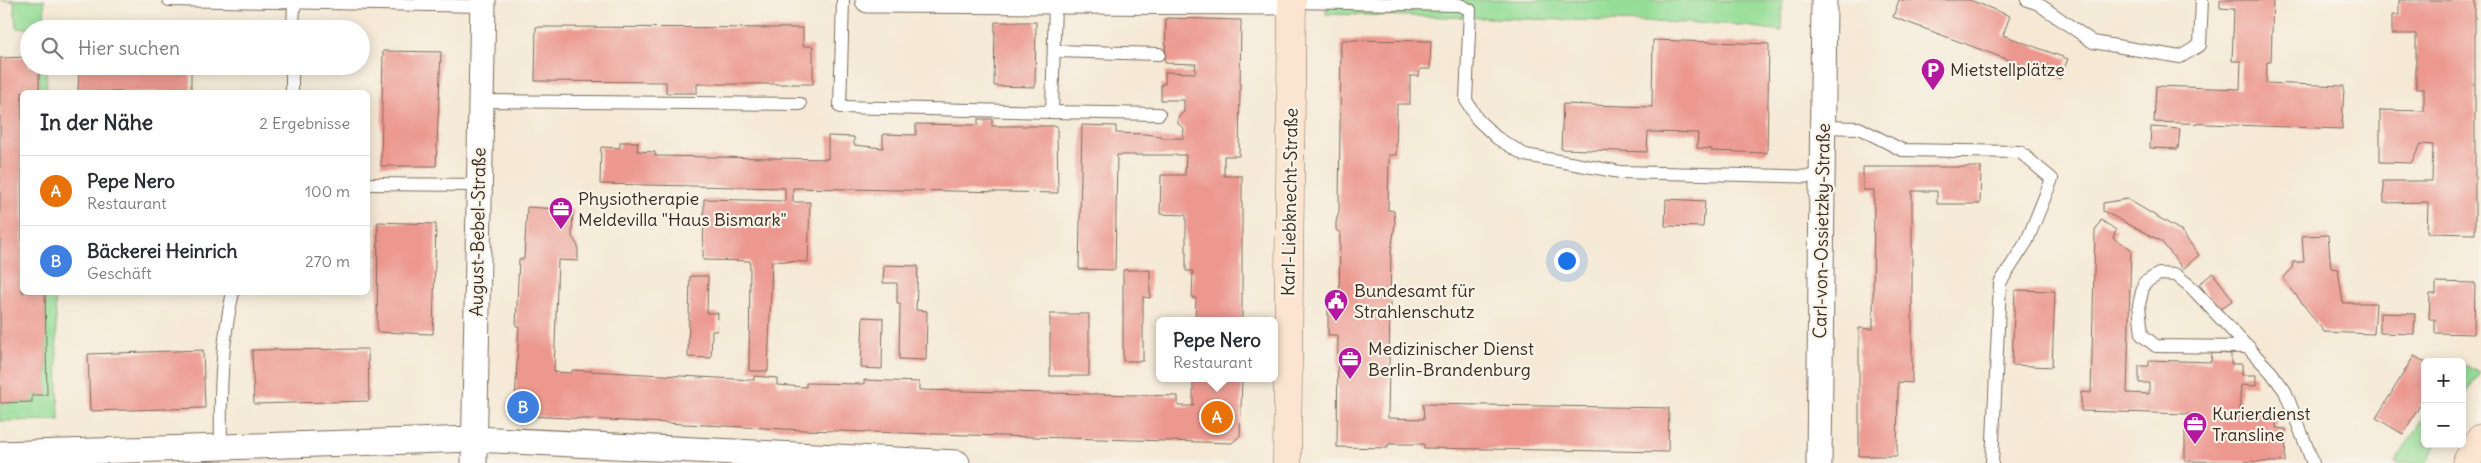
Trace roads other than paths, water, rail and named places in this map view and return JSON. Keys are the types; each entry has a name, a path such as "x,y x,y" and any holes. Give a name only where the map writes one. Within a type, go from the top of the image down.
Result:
{"main road":[{"name":"Karl-Liebknecht-Straße","path":"1287,463 1292,1"},
{"path":"2466,463 2481,438"}],"street":[{"path":"868,0 1055,2 1292,1"},
{"name":"Carl-von-Ossietzky-Straße","path":"1819,463 1824,0"},
{"name":"August-Bebel-Straße","path":"474,451 483,3"},
{"path":"0,454 93,457 221,447 957,463"}],"lane":[{"path":"169,0 294,4 483,3"},
{"path":"843,0 840,106 1159,114"},
{"path":"2027,0 2036,3 2093,42 2180,57 2200,45 2202,0"},
{"path":"1292,1 1460,5 1470,10 1466,100 1477,119 1484,126 1497,138 1525,155 1620,172 1822,177"},
{"path":"1052,112 1055,2"},
{"path":"293,20 294,4"},
{"path":"1054,51 1159,54"},
{"path":"292,75 292,90"},
{"path":"481,101 800,104"},
{"path":"1823,127 1860,128 1902,150 2020,152 2052,179 2027,241 2000,283 1992,463"},
{"path":"370,184 479,185"},
{"path":"2249,347 2156,346 2142,335 2138,305 2144,283 2159,274 2176,275 2249,347 2272,372 2285,391 2314,463"},
{"path":"221,447 219,400 224,336 232,295"}],"place":[{"name":"Mietstellplätze","path":"1933,91"},
{"name":"Physiotherapie Meldevilla \"Haus Bismark\"","path":"561,230"},
{"name":"Bundesamt für Strahlenschutz","path":"1336,322"},
{"name":"Medizinischer Dienst Berlin-Brandenburg","path":"1350,380"},
{"name":"Bäckerei Heinrich","path":"523,407"},
{"name":"Pepe Nero","path":"1217,417"},
{"name":"Kurierdienst Transline","path":"2195,445"}]}
